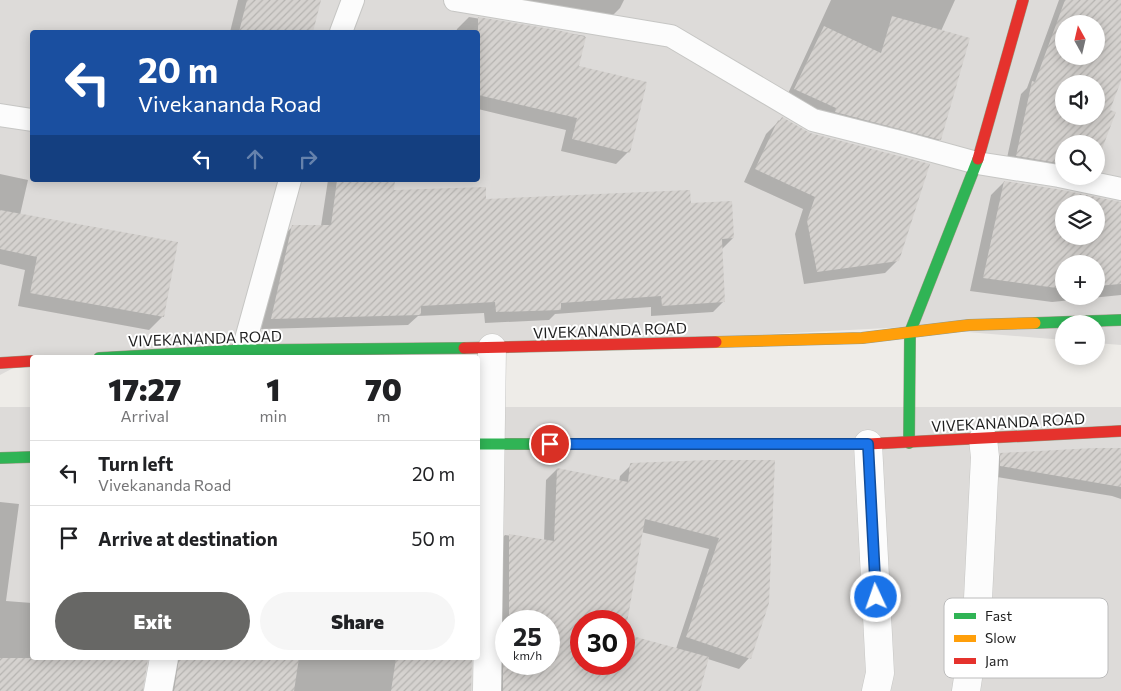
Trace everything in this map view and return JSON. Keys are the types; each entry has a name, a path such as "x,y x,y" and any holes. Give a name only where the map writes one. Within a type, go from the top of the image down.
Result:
{"main road":[{"path":"909,443 910,332 977,164 1023,0"},
{"name":"VIVEKANANDA ROAD","path":"206,355 862,338 969,325 1121,320"},
{"path":"0,363 30,361"},
{"name":"VIVEKANANDA ROAD","path":"484,444 868,444 1121,431"},
{"path":"0,458 30,457"}],"street":[{"path":"486,691 484,444 492,348"},
{"path":"978,598 986,457 983,439"},
{"path":"868,444 880,673 876,691"},
{"path":"158,691 164,660"},
{"path":"966,691 968,678"}],"lane":[{"path":"342,30 353,0"},
{"path":"455,0 671,36 813,120 977,164 1059,176 1121,189"},
{"path":"0,115 30,120"},
{"path":"242,354 289,182"}],"shaded area":[{"path":"0,0 1121,0 1121,345 1105,344 1105,315 1055,315 1055,339 907,327 365,355 30,355 30,359 0,375"},
{"path":"0,407 30,407 30,660 480,660 480,407 1121,407 1121,691 0,691"}],"building":[{"path":"247,0 321,0 314,30 240,30"},
{"path":"1065,0 1121,0 1121,81 1110,110 1116,112 1105,141 1105,135 1055,135 1055,162 1016,156 1032,81 1035,82 1055,27 1055,65 1105,65 1105,15 1060,15"},
{"path":"892,16 970,38 941,140 835,112 836,108 794,89 824,26 881,53"},
{"path":"478,17 557,30 586,37 579,66 647,82 630,153 572,139 577,118 480,95 480,30 478,30"},
{"path":"782,117 810,133 930,164 899,261 817,272 807,221 815,197 755,169 778,120 780,121"},
{"path":"1004,181 1087,195 1055,195 1055,245 1105,245 1105,199 1121,202 1121,284 1105,285 1105,255 1055,255 1055,288 983,278"},
{"path":"337,182 395,182 394,190 486,187 486,199 690,190 691,203 732,201 734,238 722,239 725,302 662,306 661,296 561,303 561,310 496,312 495,302 421,306 421,315 271,319 292,225 331,225"},
{"path":"0,210 178,242 164,317 30,293 37,257 0,249"},
{"path":"1121,448 1121,487 1000,466 1000,453"},
{"path":"775,460 769,603 751,659 686,637 719,538 645,519 629,610 570,610 570,675 635,675 635,637 709,657 700,691 503,691 503,675 560,675 560,610 509,610 509,534 554,541 557,468 628,482 630,463"},
{"path":"0,658 30,658 30,660 148,660 143,691 0,691"},
{"path":"179,660 299,660 294,691 174,691"},
{"path":"396,660 472,660 471,691 391,691"}],"traffic: fast":[{"path":"909,443 910,332 978,159"},
{"path":"1035,323 1121,320"},
{"path":"153,355 243,350 464,348"},
{"path":"480,444 778,444"},
{"path":"0,458 30,457"}],"traffic: slow":[{"path":"716,342 862,338 969,325 1035,323"}],"traffic: jam":[{"path":"978,159 1023,0"},
{"path":"464,348 716,342"},
{"path":"0,363 30,361"},
{"path":"778,444 868,444 1121,431"}],"route":[{"path":"550,444 868,444 876,597"}]}
